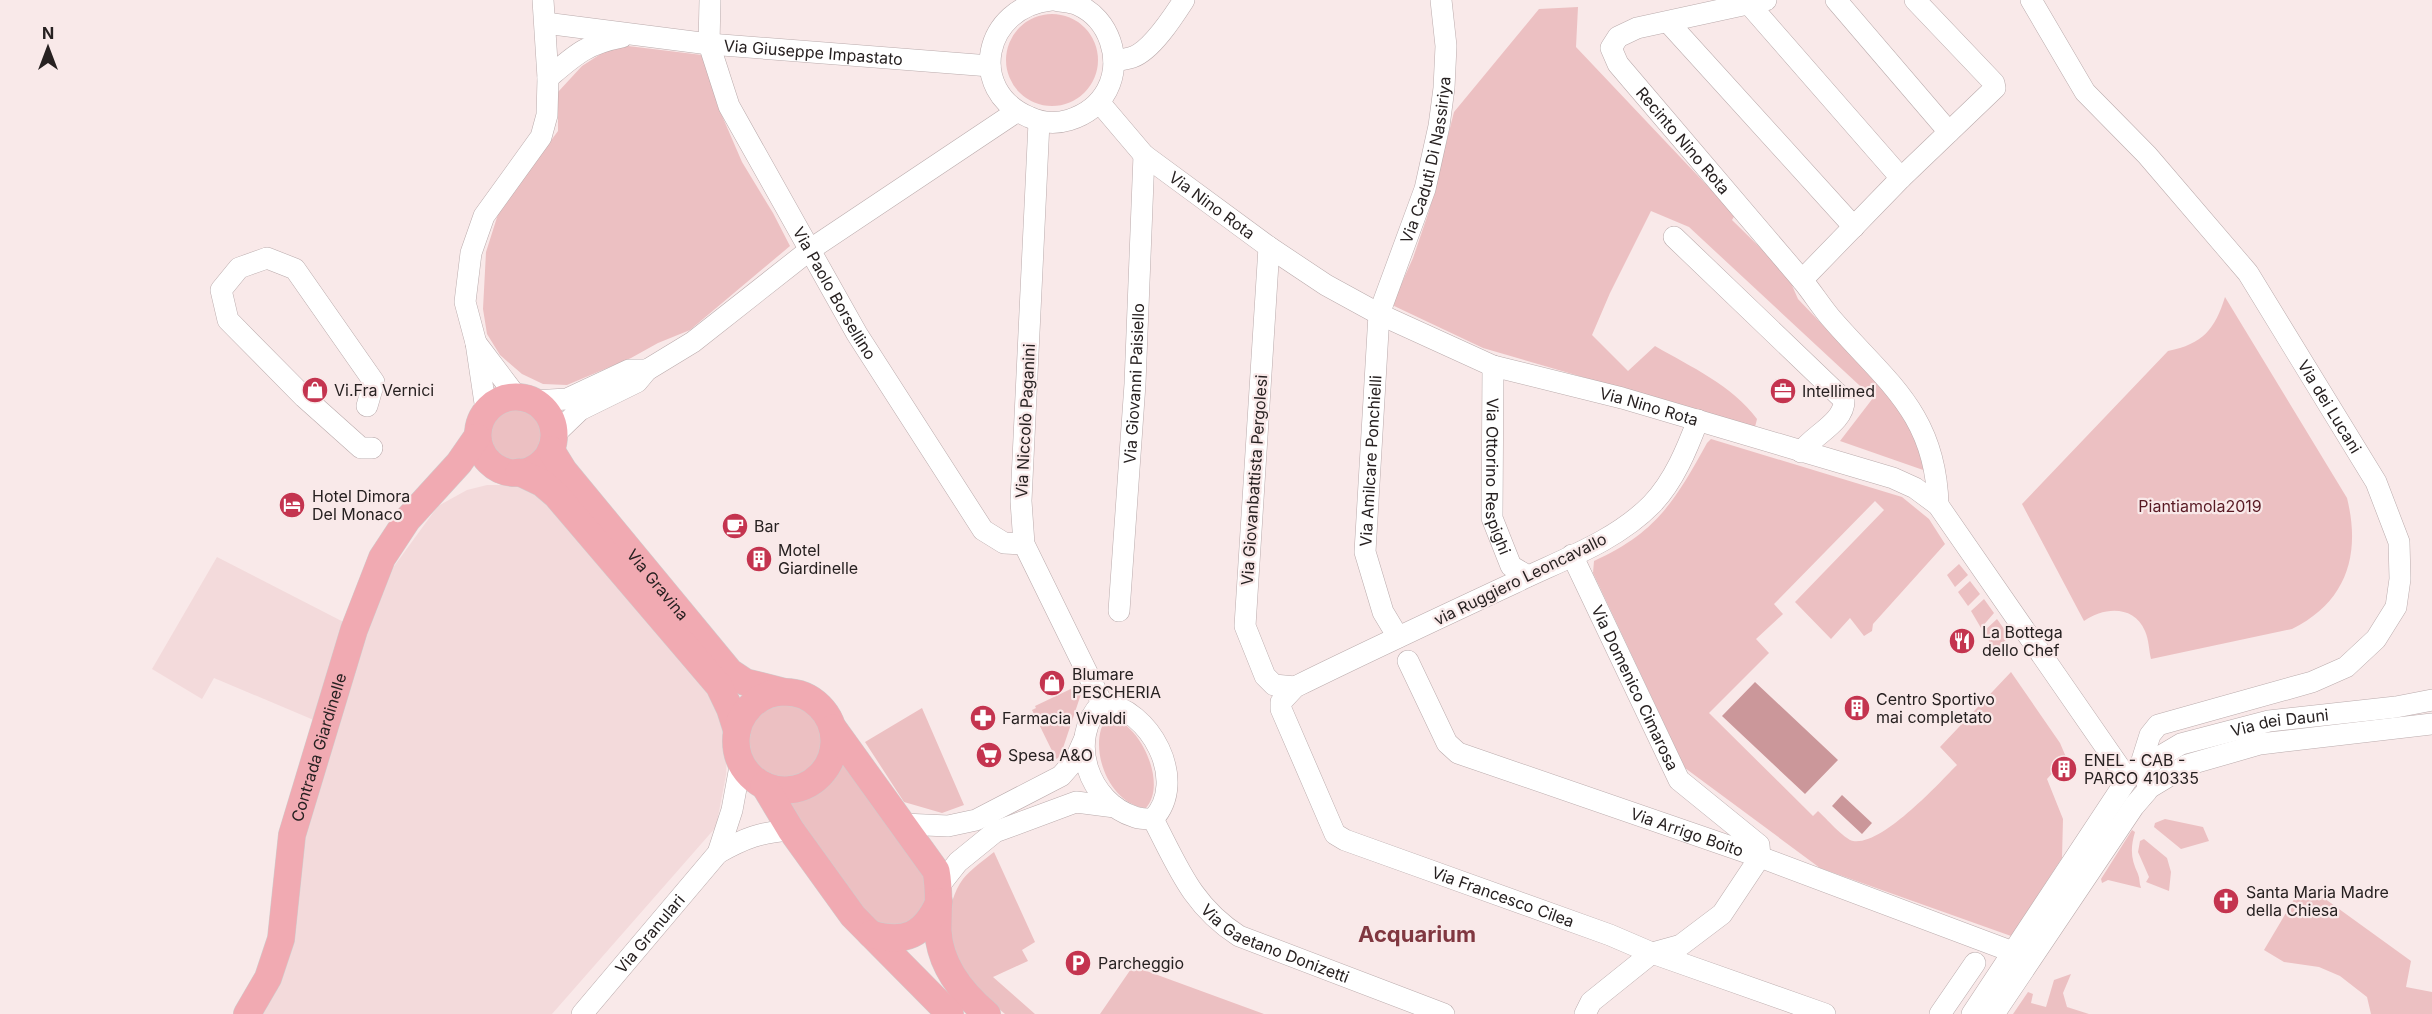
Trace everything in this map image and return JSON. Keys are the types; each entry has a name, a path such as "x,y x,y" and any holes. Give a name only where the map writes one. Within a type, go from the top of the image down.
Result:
{"main road":[{"path":"505,398 524,399 549,415 552,442 538,465 510,471 485,457 477,437 478,427 486,410 505,398"},
{"name":"Contrada Giardinelle","path":"247,1014 268,978 281,939 292,835 354,630 382,558 407,520 431,495 477,437"},
{"name":"Via Gravina","path":"552,442 564,471 730,672 745,682 785,692"},
{"name":"Via Gravina","path":"510,471 542,483 556,495 718,686 730,709 737,731"},
{"name":"Contrada Giardinelle","path":"431,495 470,478 510,471"},
{"path":"950,1014 853,916 791,830 764,785 747,771 741,762 736,747 737,731 743,716 754,703 769,695 785,692 804,696 820,706 828,716 833,728 936,871 941,953 951,974 977,1006 987,1014"},
{"path":"764,785 780,790 796,789 811,783 823,773 831,759 834,744 833,728"},
{"path":"871,934 885,938 901,938 918,932 931,920 939,894"}],"street":[{"path":"543,0 548,78 547,115 542,137 484,216 471,253 465,302 476,343 488,369 524,399 567,399 629,370 647,370"},
{"name":"Via Paolo Borsellino","path":"710,0 709,44 729,106 857,334 983,530 1005,543 1024,544"},
{"path":"1053,0 1077,2 1100,21 1110,40 1114,61 1113,76 1099,102 1082,116 1061,123 1039,122 1016,112 1003,99 994,84 990,66 992,49 1007,19 1021,8 1037,2 1053,0"},
{"path":"1114,61 1134,57 1144,50 1165,27 1184,0"},
{"name":"Via Caduti Di Nassiriya","path":"1379,314 1425,189 1439,126 1446,46 1441,0"},
{"path":"1836,0 1949,132"},
{"path":"1802,280 1901,178 1995,88 1994,83 1915,0"},
{"name":"Via dei Lucani","path":"2031,0 2085,92 2147,155 2248,273 2376,482 2399,542 2400,579 2396,607 2376,639 2346,667 2312,682 2158,725 2150,735"},
{"name":"Recinto Nino Rota","path":"1901,178 1757,2 1637,27 1618,37 1611,48 1618,64 1802,280 1830,317 1897,389 1917,419 1937,483 1938,505"},
{"path":"1668,22 1854,227"},
{"name":"Via Giuseppe Impastato","path":"545,23 709,44 990,66"},
{"name":"Via Giuseppe Impastato","path":"548,78 573,57 597,42 635,34"},
{"name":"Via Nino Rota","path":"1099,102 1144,155 1269,247 1326,285 1379,314 1493,366 1622,398 1893,478 1915,488 1938,505 2137,784"},
{"path":"552,442 580,410 637,382 647,370 693,342 811,249 1016,112"},
{"name":"Via Niccolò Paganini","path":"1039,122 1021,501 1024,544 1102,703"},
{"name":"Via Giovanni Paisiello","path":"1119,611 1136,384 1144,155"},
{"path":"1674,237 1844,400 1844,408 1837,419 1808,443 1801,452"},
{"name":"Via Giovanbattista Pergolesi","path":"1269,247 1245,626 1265,676 1274,685 1295,687"},
{"path":"367,406 374,382 295,269 267,258 239,268 221,290 228,320 325,417 361,448 372,448"},
{"name":"Via Amilcare Ponchielli","path":"1379,314 1365,552 1383,612 1398,637"},
{"name":"Via Ottorino Respighi","path":"1493,366 1492,518 1511,566 1528,576"},
{"path":"486,410 488,369"},
{"name":"via Ruggiero Leoncavallo","path":"1295,687 1572,555 1625,527 1653,503 1686,453 1698,420"},
{"name":"Via Domenico Cimarosa","path":"1572,555 1679,780 1759,845 1760,857"},
{"name":"Via Arrigo Boito","path":"1408,661 1447,743 1458,753 1760,857 2013,952"},
{"name":"Via Francesco Cilea","path":"1295,687 1281,702 1281,709 1335,834 1610,935 1652,953 1825,1014"},
{"name":"Via dei Dauni","path":"1994,1014 2008,976 2013,952 2116,796 2137,784 2187,765 2260,744 2397,717 2432,700"},
{"path":"903,824 948,826 976,820 1046,786 1061,776 1075,760 1085,739 1092,713 1102,703 1113,704 1125,710 1150,733 1160,751 1168,783 1167,798 1160,812 1153,819 1135,818 1114,807 1099,794 1087,768 1085,739"},
{"name":"Via dei Dauni","path":"1972,1014 2008,976 2134,806 2137,784 2167,752 2181,744 2269,720 2397,717 2432,724"},
{"path":"2150,735 2153,746 2159,751 2167,752"},
{"path":"2137,784 2150,735"},
{"path":"718,854 732,810 741,762"},
{"path":"939,894 958,862 995,832 1076,802 1114,807"},
{"name":"Via Gaetano Donizetti","path":"1153,819 1191,891 1219,923 1239,936 1444,1014"},
{"path":"718,854 744,839 765,832 791,830"},
{"name":"Via Granulari","path":"582,1014 718,854"},
{"path":"1585,1014 1591,1002 1652,953 1681,945 1722,914 1760,857"},
{"path":"1940,1014 1975,963"}],"shaded area":[{"path":"487,485 518,485 541,495 711,694 728,733 726,775 716,827 552,1014 260,1014 312,802 335,729 214,678 202,699 152,669 217,557 363,632 384,580 438,506 467,490"},
{"path":"1755,682 1838,760 1805,794 1722,716"},
{"path":"1842,795 1872,823 1862,834 1832,806"}],"green space":[{"path":"1578,7 1576,47 1735,215 1732,220 1787,274 1798,299 1893,399 1908,418 1926,471 1840,441 1873,398 1689,227 1651,211 1592,335 1628,371 1655,346 1683,361 1736,396 1757,419 1755,427 1483,348 1392,305 1413,258 1429,211 1454,112 1539,9"},
{"path":"1052,14 1070,17 1085,27 1095,42 1098,60 1095,78 1085,93 1070,103 1052,106 1034,103 1019,93 1009,78 1006,60 1009,42 1019,27 1034,17"},
{"path":"628,46 702,55 712,79 717,104 742,162 790,246 690,330 567,385 543,384 522,374 500,355 487,334 483,309 486,252 499,211 558,131 558,92 582,66 610,48"},
{"name":"Piantiamola2019","path":"2225,297 2347,498 2352,538 2350,557 2337,590 2326,605 2311,618 2292,629 2151,659 2145,631 2134,616 2109,611 2084,621 2022,504 2168,351 2190,344 2206,333 2217,318"},
{"path":"516,405 533,410 541,418 546,435 541,452 533,460 516,465 499,460 491,452 486,435 491,418 499,410"},
{"path":"1711,439 1902,497 1929,519 1945,544 1873,624 1872,631 1864,636 1850,618 1831,639 1795,602 1884,510 1875,501 1774,604 1783,614 1756,639 1769,653 1709,713 1813,816 1818,811 1849,839 1865,840 1879,834 1909,812 1957,765 1940,747 2011,672 2060,743 2066,757 2054,764 2057,768 2047,779 2063,819 2062,858 2011,936 1820,868 1685,768 1593,573 1594,561 1633,539 1662,513 1685,482"},
{"path":"1959,564 1968,575 1955,587 1947,575"},
{"path":"1970,581 1980,594 1968,606 1958,592"},
{"path":"1984,599 1994,613 1981,628 1971,611"},
{"path":"1997,619 2009,636 1996,651 1983,632"},
{"path":"1077,686 1081,694 1060,757 1056,759 1032,710 1036,708 1035,706"},
{"path":"786,704 800,707 813,715 821,728 824,742 821,756 813,769 800,777 786,780 772,777 759,769 751,756 748,742 751,728 759,715 772,707"},
{"path":"922,708 964,805 942,813 904,802 865,742"},
{"path":"1107,717 1119,721 1130,729 1140,741 1147,755 1154,784 1152,797 1146,808 1121,797 1105,772 1100,758 1099,743 1101,729"},
{"path":"841,750 929,875 927,903 910,924 877,927 781,797 803,793 819,785 831,772"},
{"path":"2165,819 2203,827 2209,841 2181,849 2154,827 2155,823"},
{"path":"2132,830 2135,832 2132,844 2133,859 2141,888 2108,880 2102,883 2101,879"},
{"path":"2144,839 2167,858 2171,872 2169,891 2146,882 2149,877 2138,852 2140,841"},
{"path":"994,852 1035,942 1022,950 1028,961 993,977 1035,1014 1005,1014 981,993 963,968 952,938 951,908 955,893 966,875"},
{"path":"2310,888 2411,961 2406,987 2432,992 2432,1014 2371,1014 2367,997 2340,976 2319,967 2284,962 2264,950 2299,891"},
{"path":"1133,966 1264,1014 1100,1014"},
{"path":"2071,974 2063,993 2067,1007 2089,1014 2013,1014 2028,992 2033,994 2031,1003 2046,1007 2054,980"}],"place":[{"name":"Vi.Fra Vernici","path":"315,390"},
{"name":"Intellimed","path":"1783,391"},
{"name":"Hotel Dimora Del Monaco","path":"292,505"},
{"name":"Bar","path":"735,526"},
{"name":"Motel Giardinelle","path":"759,559"},
{"name":"La Bottega dello Chef","path":"1962,641"},
{"name":"Blumare PESCHERIA","path":"1052,683"},
{"name":"Centro Sportivo mai completato","path":"1857,708"},
{"name":"Farmacia Vivaldi","path":"983,718"},
{"name":"Spesa A&O","path":"989,755"},
{"name":"ENEL - CAB - PARCO 410335","path":"2064,769"},
{"name":"Santa Maria Madre della Chiesa","path":"2226,901"},
{"name":"Parcheggio","path":"1078,963"}],"district":[{"name":"Acquarium","path":"1417,934"}]}
